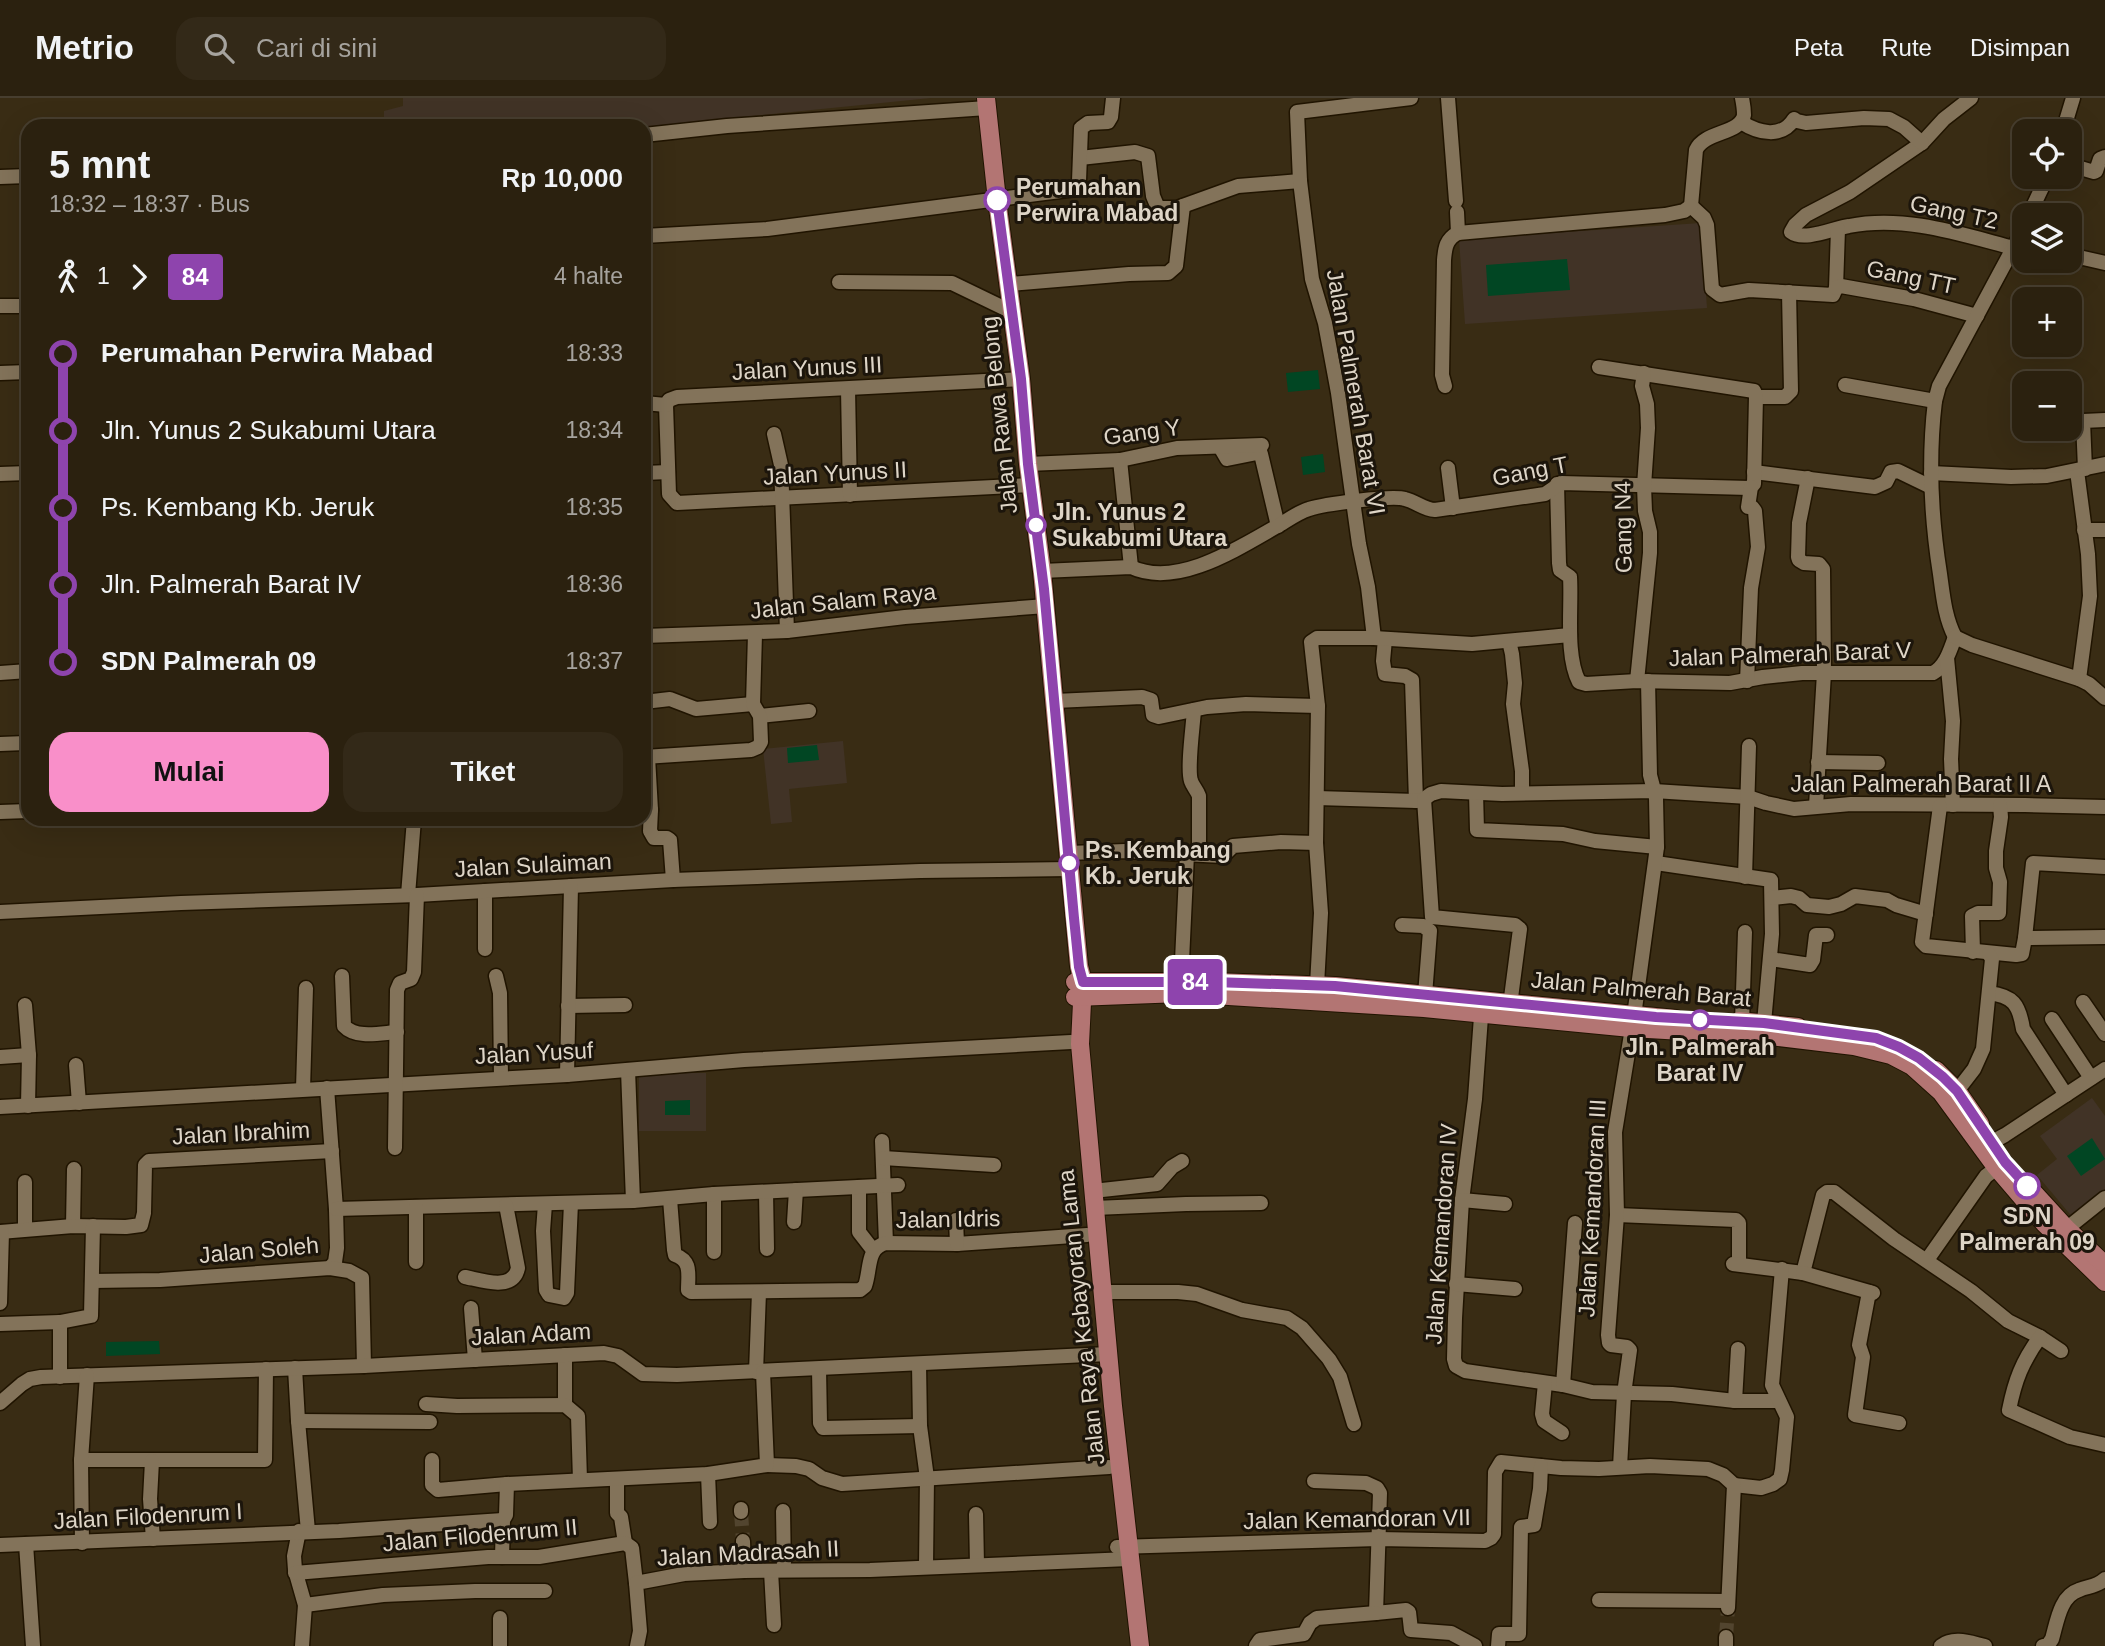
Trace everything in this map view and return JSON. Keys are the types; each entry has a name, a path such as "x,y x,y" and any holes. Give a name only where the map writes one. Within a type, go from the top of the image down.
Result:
{"main road":[{"name":"Jalan Rawa Belong","path":"986,103 1046,606 1079,985"},
{"name":"Jalan Palmerah Barat","path":"1079,985 1181,982 1317,985 1424,995 1482,1007"},
{"name":"Jalan Palmerah Barat","path":"1079,985 1181,993 1510,1009 1854,1046 1891,1055 1912,1066 1941,1092 1988,1145"},
{"name":"Jalan Raya Kebayoran Lama","path":"1079,985 1071,1042 1075,1126 1123,1553 1128,1646"},
{"name":"Jalan Raya Kebayoran Lama","path":"1079,985 1080,1044 1103,1292 1102,1354 1109,1467 1140,1646"},
{"name":"Jalan Palmerah Barat","path":"1633,1022 1764,1023 1876,1038 1899,1047 1932,1067 1957,1091 2001,1164 2105,1282"},
{"name":"Jalan Palmerah Barat","path":"2062,1232 2105,1265"}],"street":[{"path":"651,236 766,229 1076,190 1079,181 1081,128 1088,123 1108,122 1111,117 1112,98"},
{"name":"Jalan Palmerah Barat VI","path":"1411,98 1297,105 1300,181 1312,279 1325,323 1338,393 1353,499 1385,674 1405,676 1412,680 1420,800"},
{"path":"1448,98 1458,233"},
{"path":"1445,386 1442,375 1445,246 1452,236 1458,233 1665,215 1684,211 1691,206 1698,145 1741,122 1744,116 1742,98"},
{"path":"1741,122 1754,129 1777,132 1788,127 1794,119 1806,123 1880,118 1897,122 1922,143 1944,119 1971,98"},
{"path":"2067,119 2073,98"},
{"path":"651,134 986,103"},
{"name":"Gang T2","path":"1922,143 1850,192 1799,221 1791,232 1801,236 1848,226 1887,222 1925,225 2012,243"},
{"path":"1080,158 1135,152 1148,156 1153,196 1158,208 1177,208 1238,186 1300,181"},
{"path":"2082,168 2096,171 2100,159 2105,157"},
{"path":"0,177 21,176"},
{"path":"1009,285 1168,273 1176,266 1183,206"},
{"path":"1691,206 1704,218 1707,225 1713,292 1720,295 1749,290 1789,292 1791,391 1785,397 1756,397"},
{"path":"1836,288 1838,229"},
{"path":"2012,256 1939,386 1935,401 1931,480 1935,538 1944,600 1955,637 1972,645 2079,679 2105,698"},
{"path":"2082,258 2105,263"},
{"path":"839,282 952,282 1012,312"},
{"name":"Gang TT","path":"1789,292 1831,295 1841,286 1914,299 1977,316"},
{"path":"0,306 21,306"},
{"path":"1600,367 1754,391 1753,480 1748,507 1755,511 1758,547 1751,587 1747,681"},
{"path":"0,373 21,372"},
{"name":"Gang N4","path":"1644,373 1642,386 1647,404 1648,428 1644,486 1650,553 1643,681 1650,775 1657,807 1657,847"},
{"name":"Jalan Yunus III","path":"666,405 669,400 677,397 1021,379"},
{"path":"1845,386 1935,401"},
{"path":"848,389 850,495"},
{"path":"651,404 666,405 668,472 651,473"},
{"path":"2079,679 2097,600 2084,530 2081,470 2083,421 2105,420"},
{"path":"774,434 780,465 787,631"},
{"name":"Gang Y","path":"1028,464 1120,460 1177,448 1262,445"},
{"path":"1220,447 1227,459 1261,454 1278,526"},
{"path":"1120,460 1131,568"},
{"path":"1931,480 2047,476 2105,464"},
{"path":"1448,468 1452,508"},
{"name":"Gang T","path":"1042,571 1131,568 1143,573 1172,573 1211,562 1307,509 1353,499 1402,498 1426,509 1452,508 1545,494 1557,484 1644,486 1808,478 1875,486 1886,482 1891,472 1898,471 1931,480"},
{"name":"Jalan Yunus II","path":"668,472 669,494 677,503 1031,485"},
{"path":"0,474 21,473"},
{"path":"1808,478 1800,523 1798,556 1804,563 1822,566 1824,673 1816,806"},
{"path":"1317,985 1321,913 1316,843 1318,706 1311,642 1314,639 1380,638 1472,644 1570,635 1570,577 1560,570 1559,563 1557,484"},
{"path":"2084,530 2105,530"},
{"name":"Jalan Salam Raya","path":"651,636 755,634 905,617 1046,606"},
{"path":"651,757 751,750 758,747 761,742 757,710 755,634"},
{"name":"Jalan Palmerah Barat V","path":"1570,635 1576,676 1579,682 1586,684 1643,681 1730,684 1778,674 1933,673 1947,658"},
{"path":"1955,637 1947,658 1953,721 1947,805 1922,942 1926,946 1989,954 2022,954 2033,863 2105,867"},
{"path":"1509,641 1514,683 1513,704 1522,771 1521,793"},
{"path":"0,673 21,672"},
{"path":"1055,701 1142,698 1151,700 1153,715 1159,717 1207,707 1246,704 1318,706"},
{"path":"651,701 670,699 696,709 809,710"},
{"path":"1181,982 1199,796 1190,778 1194,710"},
{"path":"0,744 21,743"},
{"path":"1745,877 1749,746"},
{"path":"1818,762 1878,763"},
{"name":"Jalan Palmerah Barat II A","path":"1317,798 1420,800 1441,791 1654,791 1748,797 1794,809 1816,806 1947,805 2105,807"},
{"path":"1476,793 1477,830 1563,834 1595,841 1657,847"},
{"path":"1420,800 1430,913 1435,918 1515,925 1520,929 1510,1009"},
{"path":"1973,952 1972,916 1978,913 1999,913 2000,882 1996,868 1996,851 2000,805"},
{"path":"0,812 21,811"},
{"path":"395,1148 398,986 411,979 414,972 414,826"},
{"path":"650,826 654,838 667,838 671,844 673,880"},
{"path":"1069,861 1125,851 1226,855 1233,846 1281,842 1316,843"},
{"name":"Jalan Kemandoran III","path":"1624,1394 1630,1350 1628,1347 1611,1345 1608,1340 1617,1215 1615,1132 1657,847"},
{"name":"Jalan Sulaiman","path":"0,912 920,871 1069,861"},
{"path":"1656,863 1771,880 1772,934 1764,1023"},
{"path":"567,1075 571,886"},
{"path":"485,891 485,948"},
{"path":"1772,898 1791,896 1800,898 1807,905 1829,907 1855,896 1887,900 1926,914"},
{"path":"1402,925 1423,926 1430,931 1424,995"},
{"path":"1742,1021 1745,932"},
{"path":"1770,959 1810,965 1816,935 1827,935"},
{"path":"2025,939 2105,937"},
{"path":"1957,1091 1980,1058 1985,1036 1992,960 1989,954"},
{"path":"342,976 344,1026 355,1034 397,1032"},
{"path":"496,976 500,993 501,1078"},
{"path":"303,1090 306,988"},
{"path":"1989,993 2005,995 2011,999 2021,1018 2023,1029 2066,1095"},
{"path":"2083,1002 2105,1034"},
{"path":"25,1005 29,1055 27,1106"},
{"path":"568,1006 625,1005"},
{"name":"Jalan Kemandoran IV","path":"1482,1007 1475,1099 1462,1200 1454,1359 1456,1366 1465,1371 1563,1385 1592,1392 1672,1394 1735,1401 1779,1401"},
{"path":"2053,1019 2091,1078"},
{"name":"Jalan Yusuf","path":"0,1107 567,1075 744,1060 1071,1042"},
{"path":"0,1057 29,1055"},
{"path":"76,1065 79,1103"},
{"path":"1988,1145 2105,1069"},
{"path":"628,1070 638,1201"},
{"name":"Jalan Soleh","path":"92,1281 160,1280 330,1268 337,1255 337,1209 327,1088"},
{"path":"859,1187 859,1232 879,1246 892,1185 883,1158 882,1141"},
{"name":"Jalan Ibrahim","path":"1,1232 73,1226 126,1227 141,1224 144,1213 145,1165 149,1161 332,1151"},
{"path":"883,1158 994,1165"},
{"path":"1094,1199 1157,1184 1172,1167 1182,1161"},
{"path":"1927,1260 1986,1175 2001,1164"},
{"path":"73,1226 74,1168"},
{"path":"25,1182 25,1229"},
{"name":"Jalan Idris","path":"337,1209 638,1201 714,1194 892,1185"},
{"path":"794,1222 796,1190"},
{"path":"766,1192 767,1249"},
{"path":"1803,1273 1823,1195 1833,1192 1894,1239 1971,1291 2008,1321 2061,1351"},
{"path":"714,1194 714,1252"},
{"path":"2062,1232 2105,1198"},
{"name":"Jalan Idris","path":"670,1199 675,1255 687,1262 688,1290 691,1292 860,1290 866,1286 879,1246 957,1244 1087,1235"},
{"path":"1094,1199 1261,1203"},
{"path":"1462,1200 1505,1203"},
{"path":"545,1204 543,1231 548,1294 564,1298 567,1293 571,1203"},
{"path":"465,1277 503,1283 513,1279 516,1274 518,1268 506,1205"},
{"path":"416,1208 416,1262"},
{"path":"1617,1215 1736,1220 1736,1264 1803,1273 1871,1292 1859,1345 1863,1357 1855,1415 1899,1423"},
{"path":"956,1220 957,1244"},
{"path":"1563,1385 1574,1223"},
{"path":"0,1324 60,1322 87,1319 92,1315 93,1226"},
{"path":"0,1303 1,1232"},
{"path":"330,1268 349,1271 362,1279 364,1366"},
{"path":"1599,1600 1728,1605 1734,1485 1761,1488 1780,1479 1782,1470 1787,1417 1772,1385 1782,1269"},
{"path":"547,1270 568,1272"},
{"path":"1457,1283 1515,1289"},
{"path":"759,1292 759,1372 766,1465"},
{"path":"1103,1292 1188,1293 1242,1310 1287,1318 1302,1328 1329,1359 1340,1377 1354,1424"},
{"path":"471,1308 475,1360"},
{"path":"60,1322 60,1377"},
{"path":"2040,1337 2017,1374 2009,1410 2070,1437 2105,1445"},
{"path":"1735,1401 1738,1349"},
{"name":"Jalan Adam","path":"0,1402 14,1388 30,1379 87,1375 364,1366 604,1353 618,1356 643,1374 759,1372 1102,1354"},
{"path":"565,1355 565,1405"},
{"path":"919,1364 920,1426 927,1478 926,1566"},
{"path":"295,1368 304,1531 294,1556 295,1573 304,1605 302,1646"},
{"path":"81,1460 265,1460 266,1369"},
{"path":"819,1369 820,1423 823,1428 920,1426"},
{"path":"82,1543 81,1460 87,1375"},
{"path":"1545,1383 1542,1414 1544,1420 1562,1433"},
{"path":"1620,1467 1624,1394"},
{"path":"426,1404 565,1405 578,1416 580,1480"},
{"path":"298,1421 430,1422"},
{"path":"432,1460 432,1485 438,1490 708,1474 766,1465 809,1469 822,1478 842,1484 1109,1467"},
{"path":"152,1461 150,1499 153,1539"},
{"name":"Jalan Kemandoran VII","path":"1123,1553 1378,1539 1488,1540 1493,1537 1495,1528 1495,1472 1498,1464 1505,1461 1599,1469 1708,1469 1723,1475 1734,1485"},
{"path":"1498,1646 1499,1634 1519,1634 1521,1526 1534,1525 1541,1466"},
{"path":"708,1474 710,1522"},
{"path":"617,1479 617,1513 621,1517 625,1543 632,1548 636,1583"},
{"path":"1314,1482 1366,1483 1377,1488 1381,1499 1376,1614"},
{"path":"502,1557 508,1484"},
{"path":"774,1625 783,1511"},
{"path":"976,1514 977,1565"},
{"name":"Jalan Filodenrum I","path":"0,1545 503,1520"},
{"path":"743,1541 744,1571"},
{"name":"Jalan Filodenrum II","path":"295,1573 502,1557 539,1557 625,1543"},
{"path":"26,1544 33,1646"},
{"name":"Jalan Madrasah II","path":"637,1646 640,1631 636,1583 684,1574 977,1565 1123,1553"},
{"path":"2046,1646 2066,1598 2074,1591 2099,1584 2105,1579"},
{"path":"304,1605 383,1595 545,1591"},
{"path":"1256,1646 1260,1640 1304,1634 1310,1623 1317,1619 1408,1610 1411,1630 1451,1633 1475,1646"},
{"path":"500,1619 500,1646"},
{"path":"1941,1646 1953,1640 1985,1646"}],"shaded area":[{"path":"403,98 931,98 651,126 651,119 384,119 384,111 403,106"},
{"path":"1701,223 1707,308 1465,324 1459,239"},
{"path":"843,741 847,783 789,789 792,822 771,824 763,749"},
{"path":"639,1073 706,1073 706,1131 639,1131"},
{"path":"2092,1098 2105,1116 2105,1196 2074,1219 2037,1175 2057,1159 2040,1136"}],"green space":[{"path":"1567,259 1570,290 1488,296 1486,265"},
{"path":"1318,370 1320,389 1288,392 1286,373"},
{"path":"1323,454 1325,472 1303,475 1301,457"},
{"path":"817,745 819,760 788,763 787,748"},
{"path":"690,1100 690,1115 665,1115 665,1101"},
{"path":"2092,1138 2105,1159 2081,1176 2067,1156"},
{"path":"159,1341 160,1354 106,1356 106,1342"}],"tunnel":[{"path":"741,1512 743,1541"},
{"path":"1726,1637 1728,1608"}],"bus line":[{"name":"84","path":"997,200 1021,379 1028,464 1044,589 1079,967 1083,982 1335,986 1678,1019 1764,1023 1876,1038 1919,1058 1943,1077 1957,1091 2005,1162 2027,1186"}],"place":[{"name":"Perumahan Perwira Mabad","path":"997,200"},
{"name":"Jln. Yunus 2 Sukabumi Utara","path":"1036,525"},
{"name":"Ps. Kembang Kb. Jeruk","path":"1069,863"},
{"name":"Jln. Palmerah Barat IV","path":"1700,1020"},
{"name":"SDN Palmerah 09","path":"2027,1186"}]}
